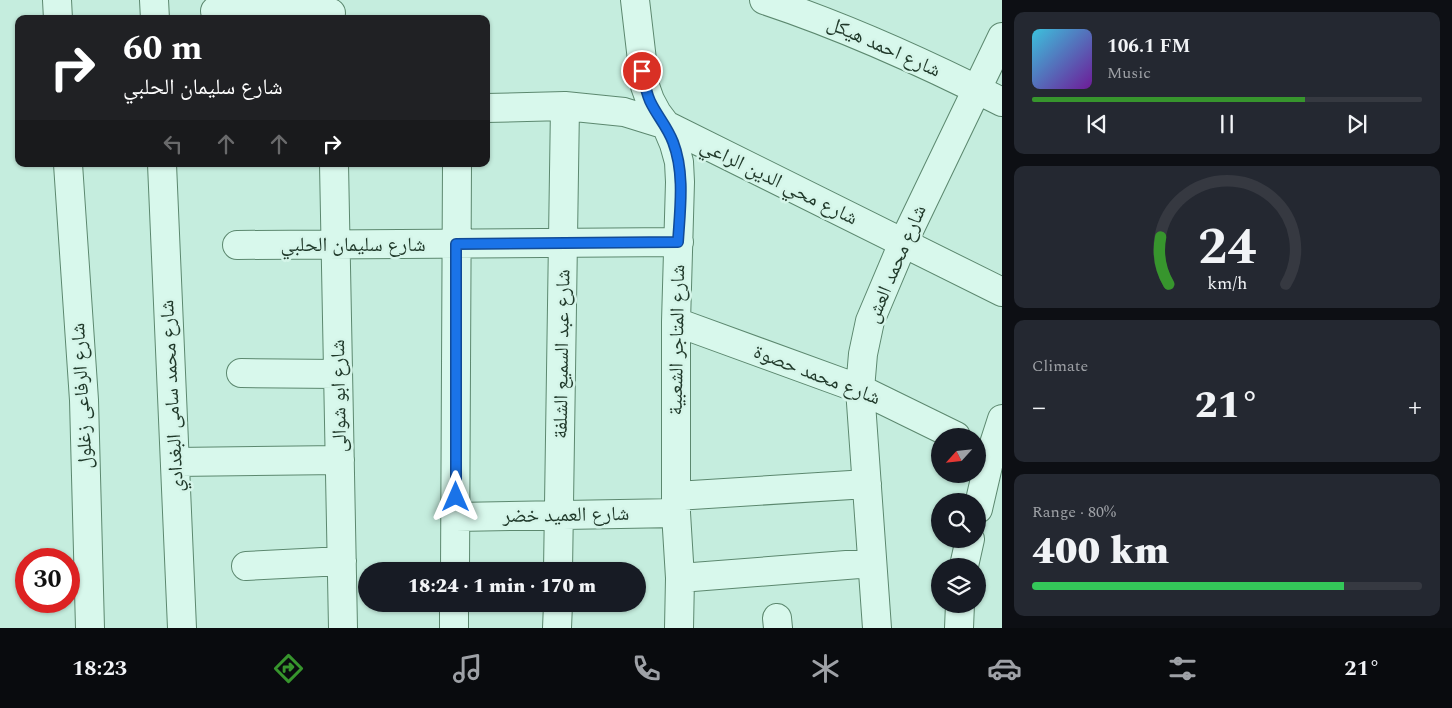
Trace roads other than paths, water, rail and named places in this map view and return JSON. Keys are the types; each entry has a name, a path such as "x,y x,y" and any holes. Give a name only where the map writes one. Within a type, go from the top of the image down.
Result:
{"street":[{"path":"57,0 58,15"},
{"path":"154,0 155,15"},
{"name":"شارع المتاجر الشعبية","path":"634,0 645,86 650,100 666,126 679,162 676,322 676,504 680,578 679,628"},
{"name":"شارع احمد هيكل","path":"764,0 810,15 895,49 1002,102"},
{"path":"215,11 331,11"},
{"name":"شارع محمد العش","path":"877,628 860,388 863,354 870,320 903,243 1002,37"},
{"name":"شارع محي الدين الراعي","path":"490,108 565,106 624,112 666,126 1002,292"},
{"name":"شارع عبد السميع الشلفة","path":"558,562 565,106"},
{"name":"شارع الرفاعى زغلول","path":"68,167 84,400 90,628"},
{"name":"شارع محمد سامى البغدادي","path":"162,167 182,628"},
{"name":"شارع ابو شوالى","path":"334,167 343,628"},
{"path":"455,562 457,167"},
{"name":"شارع سليمان الحلبي","path":"236,245 678,242"},
{"name":"شارع محمد حصوة","path":"676,322 860,388 940,428"},
{"path":"242,373 338,374"},
{"path":"981,493 990,453 1002,419"},
{"path":"175,462 340,460"},
{"name":"شارع العميد خضر","path":"456,517 559,515 867,484"},
{"path":"246,566 342,561"},
{"path":"680,578 872,564"},
{"path":"454,612 454,628"},
{"path":"557,628 558,612"},
{"path":"960,613 960,628"}]}
